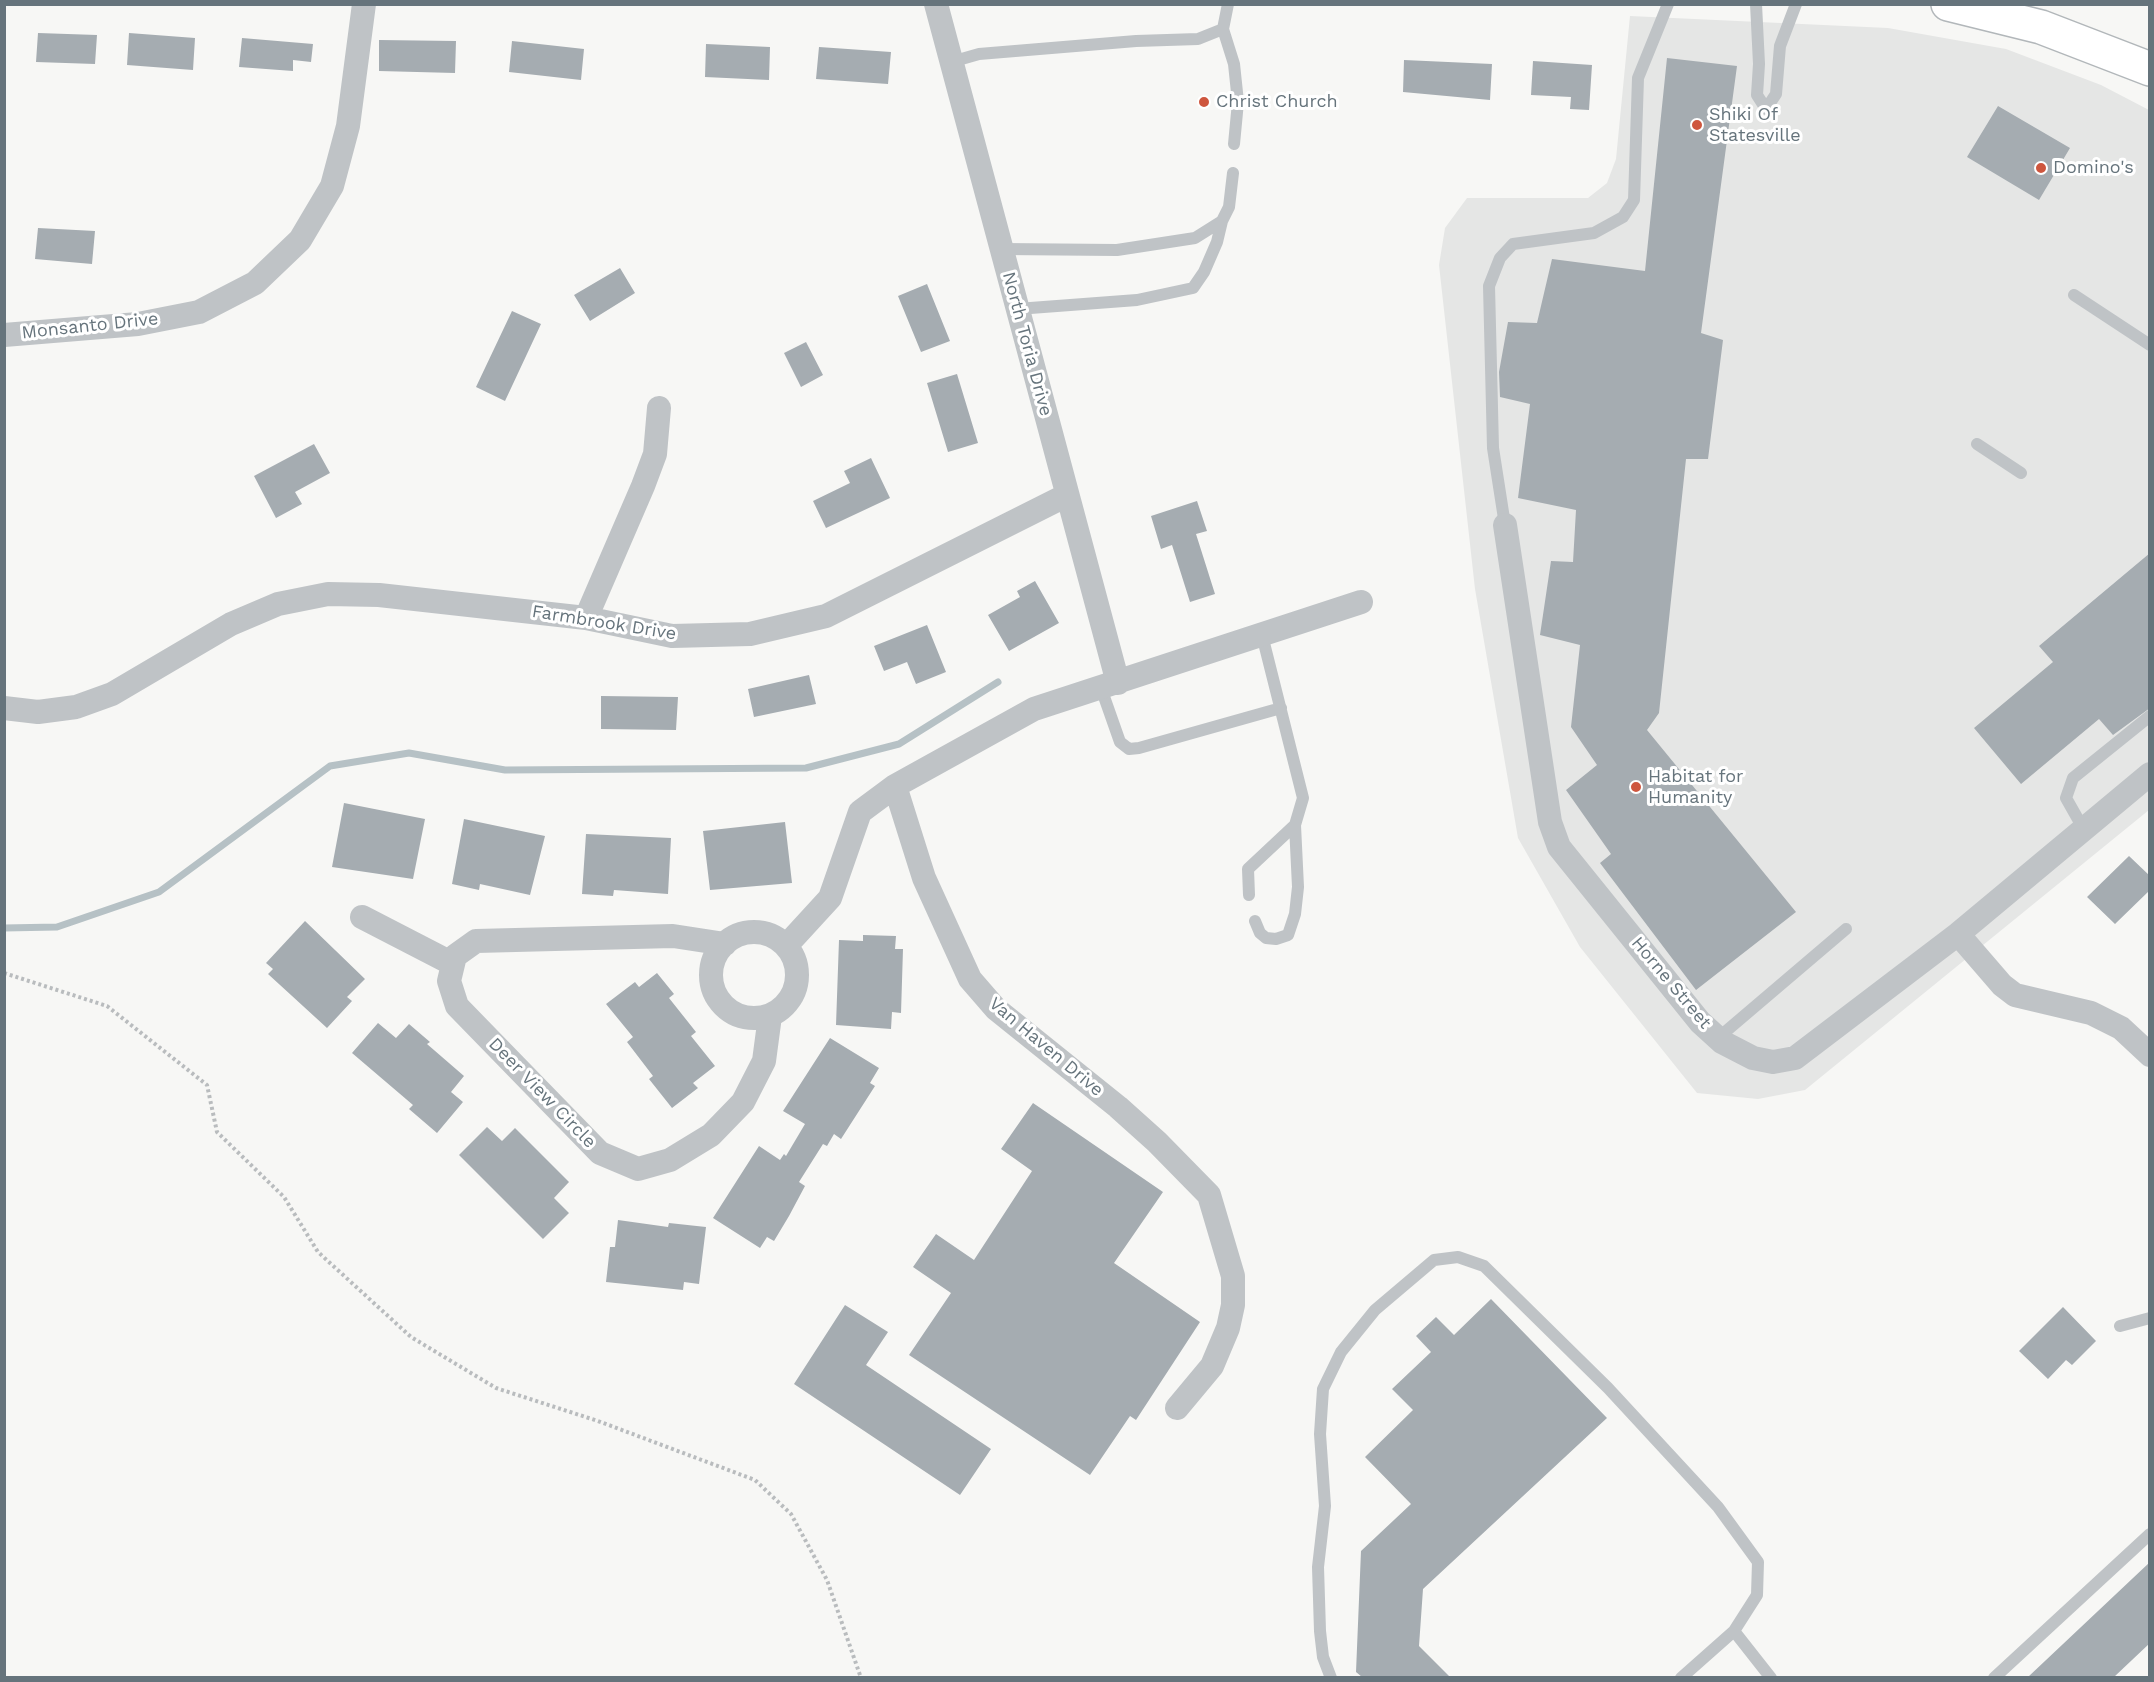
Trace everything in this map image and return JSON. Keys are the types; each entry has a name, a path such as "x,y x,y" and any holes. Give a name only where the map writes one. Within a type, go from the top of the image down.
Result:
{"main road":[{"path":"1948,4 2041,27 2150,69"}],"street":[{"name":"Monsanto Drive","path":"4,335 138,324 199,312 255,283 300,240 332,186 348,126 364,4"},
{"name":"North Toria Drive","path":"936,4 1067,495 1109,686"},
{"path":"586,618 655,454 659,408"},
{"name":"Farmbrook Drive","path":"4,708 38,712 76,707 112,694 231,624 278,604 328,594 379,595 586,618 672,636 750,634 825,616 1067,495"},
{"name":"Horne Street","path":"1505,525 1550,822 1559,847 1700,1022 1718,1038 1753,1058 1773,1062 1795,1058 1958,934 2150,774"},
{"path":"786,946 830,898 860,812 895,786 1034,710 1361,602"},
{"name":"Van Haven Drive","path":"895,786 924,878 970,979 996,1009 1118,1107 1157,1142 1209,1195 1233,1276 1233,1305 1228,1328 1212,1366 1177,1408"},
{"path":"362,917 453,964 455,956 476,941 674,936 725,944"},
{"path":"756,932 772,936 786,946 795,960 798,977 794,993 784,1007 770,1016 753,1019 736,1015 723,1005 714,991 711,974 715,957 725,944 739,935 756,932"},
{"path":"1958,934 2002,985 2015,995 2091,1012 2121,1028 2150,1055"},
{"name":"Deer View Circle","path":"453,964 449,981 458,1006 600,1153 638,1169 670,1160 711,1135 743,1102 764,1061 770,1016"}],"lane":[{"path":"1228,4 1223,29 1234,64 1238,102 1234,144"},
{"path":"1505,525 1493,448 1489,286 1500,258 1514,244 1594,233 1623,218 1634,200 1638,78 1668,4"},
{"path":"1756,4 1759,64 1757,95 1766,109 1776,94 1780,46 1796,4"},
{"path":"951,62 990,53 1136,40 1198,39 1223,29"},
{"path":"1017,309 1137,300 1193,288 1209,262 1229,207 1233,173"},
{"path":"1002,249 1117,250 1195,238 1222,221"},
{"path":"2073,295 2150,345"},
{"path":"1977,444 2021,474"},
{"path":"1255,921 1260,933 1266,938 1275,939 1288,935 1295,914 1298,887 1295,825 1303,798 1262,635"},
{"path":"1109,686 1120,742 1129,748 1281,708"},
{"path":"2083,828 2066,798 2073,778 2150,716"},
{"path":"1249,895 1248,869 1295,825"},
{"path":"1718,1038 1846,929"},
{"path":"1331,1677 1323,1657 1318,1567 1325,1506 1320,1434 1323,1389 1341,1352 1375,1310 1434,1260 1458,1257 1484,1266 1608,1388 1718,1507 1758,1562 1757,1595 1734,1631 1681,1677"},
{"path":"2120,1326 2150,1318"},
{"path":"1994,1677 2150,1534"},
{"path":"1734,1631 1770,1677"}],"path":[{"path":"4,973 107,1006 207,1085 217,1132 284,1197 318,1252 411,1337 495,1388 619,1429 754,1480 791,1514 827,1580 861,1677"}],"shaded area":[{"path":"1630,16 1888,28 2006,49 2101,85 2149,110 2149,810 1805,1090 1758,1099 1697,1093 1580,947 1518,838 1475,589 1439,265 1445,228 1467,198 1588,198 1607,183 1616,159"}],"building":[{"path":"38,33 97,35 95,64 36,62"},
{"path":"129,33 195,38 193,70 127,65"},
{"path":"242,38 313,44 311,62 293,60 293,71 239,67"},
{"path":"379,40 456,41 455,73 379,71"},
{"path":"512,41 584,49 581,80 509,72"},
{"path":"706,44 770,47 769,80 705,77"},
{"path":"819,47 891,52 888,84 816,79"},
{"path":"1667,58 1737,66 1701,333 1723,340 1708,459 1686,459 1659,713 1647,730 1796,912 1696,990 1600,863 1611,854 1566,790 1597,765 1571,727 1580,645 1540,635 1551,561 1573,562 1576,510 1518,498 1530,404 1500,397 1499,372 1508,322 1537,323 1552,259 1645,271"},
{"path":"1404,60 1492,64 1490,100 1403,92"},
{"path":"1533,61 1592,65 1589,110 1570,109 1571,97 1531,95"},
{"path":"1998,106 2070,148 2039,200 1967,157"},
{"path":"38,228 95,231 92,264 35,259"},
{"path":"620,268 635,293 590,321 574,295"},
{"path":"927,284 950,341 921,352 898,296"},
{"path":"512,311 541,324 505,401 476,387"},
{"path":"806,342 823,375 801,387 784,353"},
{"path":"957,374 978,443 948,452 927,383"},
{"path":"314,444 330,473 295,492 302,504 276,518 254,476"},
{"path":"871,458 890,498 826,528 813,501 850,483 844,471"},
{"path":"1197,501 1207,531 1196,534 1215,594 1190,602 1172,545 1161,549 1151,516"},
{"path":"2150,553 2150,708 2113,735 2099,719 2021,784 1974,728 2053,662 2039,646"},
{"path":"1035,581 1059,623 1009,651 988,615 1020,597 1017,591"},
{"path":"927,625 946,672 916,684 907,662 884,671 874,646"},
{"path":"809,675 816,704 754,717 748,689"},
{"path":"601,696 678,697 676,730 601,729"},
{"path":"344,803 425,819 413,879 332,867"},
{"path":"464,819 545,836 530,895 480,884 479,890 452,884"},
{"path":"785,822 792,883 710,890 703,831"},
{"path":"586,834 671,838 668,894 614,890 613,896 582,894"},
{"path":"2129,856 2150,876 2150,890 2115,924 2087,897"},
{"path":"305,921 365,979 347,997 352,1001 327,1028 268,974 273,969 266,963"},
{"path":"863,935 896,936 895,949 903,949 901,1013 892,1012 891,1029 836,1025 839,940 863,941"},
{"path":"657,973 674,994 669,998 696,1032 691,1036 715,1066 693,1083 698,1088 672,1108 649,1079 653,1076 627,1042 633,1037 606,1004 635,982 639,987"},
{"path":"378,1023 396,1038 409,1024 430,1042 427,1044 464,1076 451,1092 463,1102 437,1133 409,1109 413,1105 352,1053"},
{"path":"830,1038 879,1068 870,1083 875,1086 841,1139 834,1134 827,1146 823,1144 799,1182 805,1186 774,1241 767,1237 760,1248 713,1218 759,1146 780,1160 784,1154 786,1156 805,1124 783,1111"},
{"path":"1033,1103 1163,1192 1114,1263 1200,1322 1136,1420 1130,1416 1090,1475 909,1355 951,1293 913,1267 936,1234 974,1260 1032,1171 1001,1149"},
{"path":"487,1127 502,1141 515,1128 569,1182 554,1198 569,1213 543,1239 459,1155"},
{"path":"618,1220 668,1227 669,1223 706,1227 699,1284 684,1282 683,1290 606,1282 610,1247 615,1247"},
{"path":"1491,1299 1607,1418 1423,1589 1419,1646 1450,1677 1362,1677 1356,1672 1361,1551 1411,1504 1365,1457 1413,1410 1392,1389 1431,1352 1416,1336 1436,1317 1454,1335"},
{"path":"845,1305 888,1332 866,1365 991,1449 960,1495 794,1384"},
{"path":"2063,1307 2096,1341 2072,1365 2066,1360 2048,1379 2019,1351"},
{"path":"2150,1562 2150,1643 2114,1677 2028,1677"}],"waterway":[{"path":"4,928 57,927 159,892 330,766 409,753 505,770 806,768 899,744 998,682"}],"place":[{"name":"Christ Church","path":"1204,102"},
{"name":"Shiki Of Statesville","path":"1697,125"},
{"name":"Domino's","path":"2041,168"},
{"name":"Habitat for Humanity","path":"1636,787"}]}
